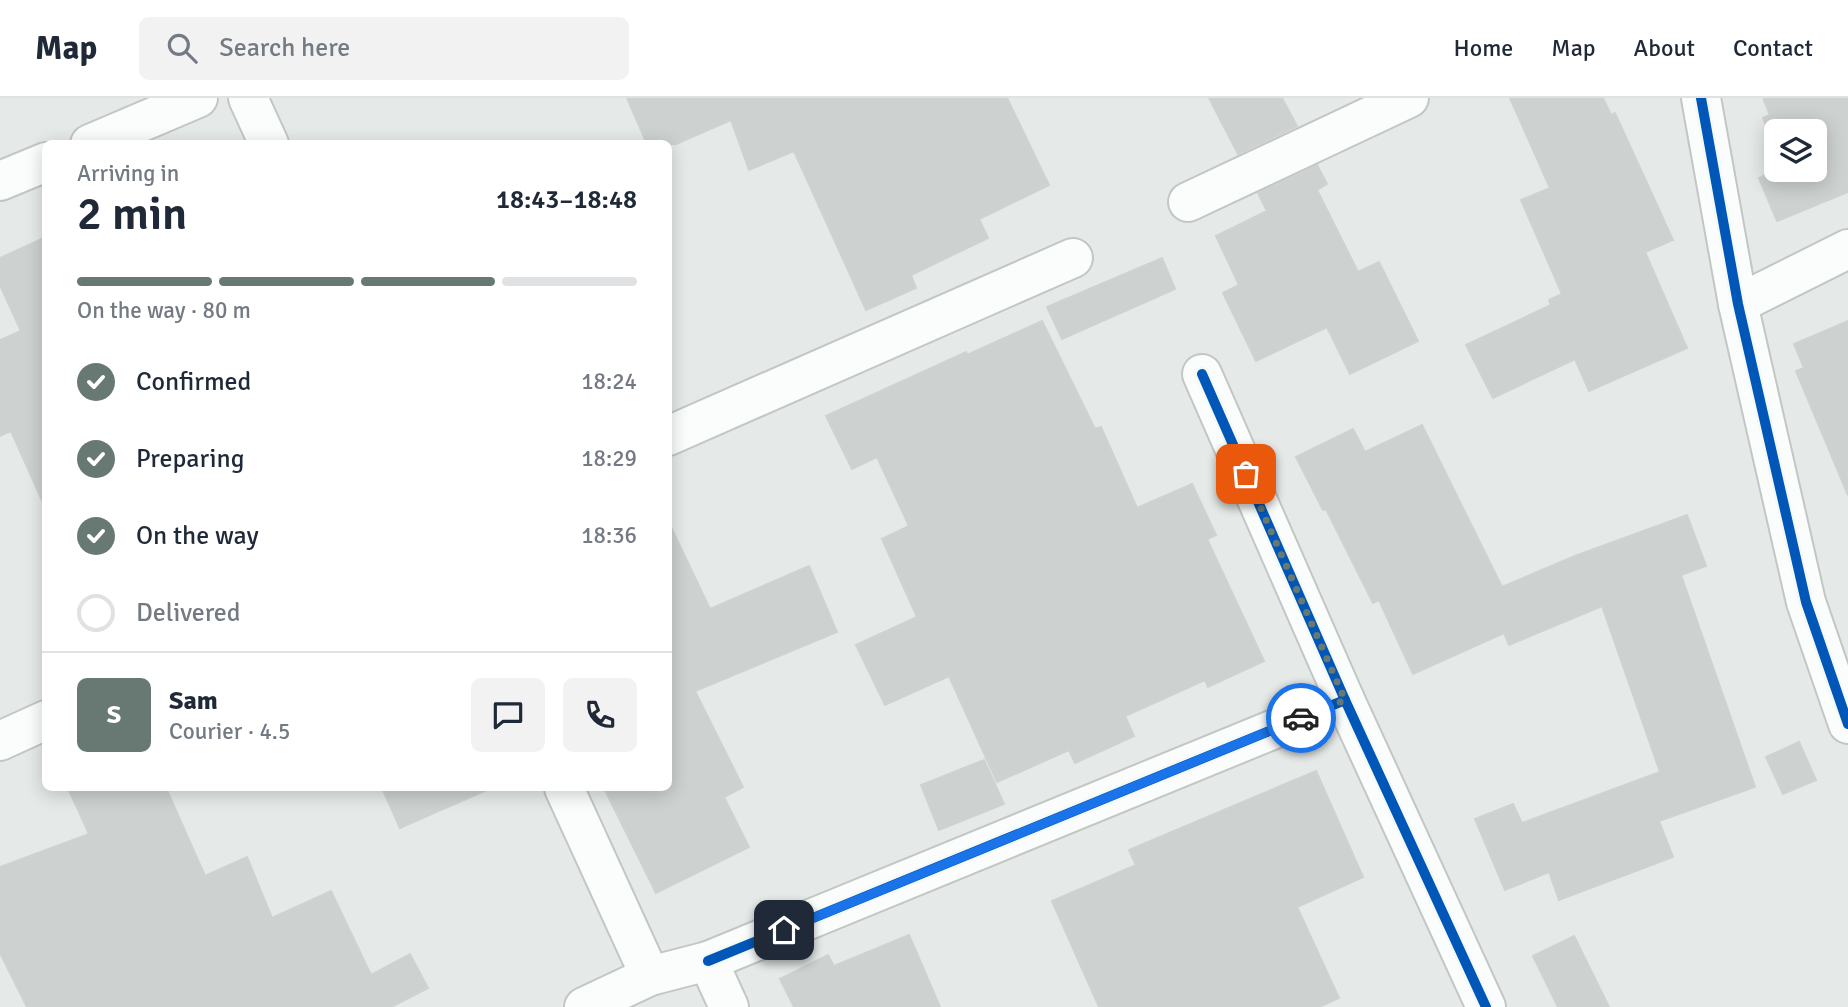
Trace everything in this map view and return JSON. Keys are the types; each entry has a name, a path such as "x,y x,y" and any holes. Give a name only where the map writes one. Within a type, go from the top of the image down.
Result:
{"street":[{"path":"99,140 198,98"},
{"path":"248,98 268,140"},
{"path":"1188,202 1409,98"},
{"path":"1701,98 1738,304 1806,602 1848,724"},
{"path":"0,181 42,164"},
{"path":"1738,304 1848,249"},
{"path":"672,434 1073,258"},
{"path":"1202,374 1345,700 1486,1007"},
{"path":"584,1007 649,976 708,961 1345,700"},
{"path":"0,741 42,722"},
{"path":"565,791 649,976"},
{"path":"708,961 729,1007"}],"building":[{"path":"627,98 1007,98 1049,185 979,219 988,238 911,275 916,288 866,310 794,151 749,170 731,120 676,144 672,144 672,140 645,140"},
{"path":"1209,98 1282,98 1297,126 1238,154"},
{"path":"1510,98 1603,98 1611,115 1615,113 1673,240 1645,252 1687,348 1589,391 1575,359 1493,398 1466,345 1551,305 1549,300 1562,294 1521,200 1550,188"},
{"path":"1763,98 1848,98 1848,192 1777,221 1759,178 1764,176 1764,182 1827,182 1827,119 1764,120 1763,118 1770,115"},
{"path":"1317,165 1327,184 1317,190 1358,272 1379,262 1418,341 1350,374 1327,327 1256,361 1223,293 1239,285 1216,236 1267,211 1258,193"},
{"path":"42,239 42,500 11,431 0,436 0,340 21,331 0,285 0,258"},
{"path":"1162,258 1175,289 1062,339 1047,307"},
{"path":"1042,321 1095,429 1101,427 1137,508 1192,484 1216,535 1207,539 1264,661 1208,687 1205,680 1125,716 1134,736 1075,763 1069,750 997,782 949,676 885,705 856,645 917,617 882,539 909,526 877,457 852,469 826,416 966,352 967,355"},
{"path":"1848,321 1848,495 1796,371 1804,368 1794,344"},
{"path":"1422,425 1502,587 1575,556 1687,515 1706,566 1681,575 1755,787 1659,821 1673,857 1559,900 1549,872 1505,890 1475,819 1513,804 1522,823 1660,772 1602,606 1509,645 1504,633 1413,674 1379,600 1373,603 1326,509 1323,510 1296,457 1353,429 1365,452"},
{"path":"672,529 710,609 809,566 837,632 695,691 743,787 724,797 749,847 656,893 605,791 672,791"},
{"path":"1799,742 1816,780 1783,794 1766,757"},
{"path":"984,760 1004,804 939,830 921,785"},
{"path":"1316,771 1363,877 1297,907 1339,998 1319,1007 1099,1007 1052,901 1136,865 1129,850"},
{"path":"69,791 167,791 205,876 247,857 272,918 331,891 371,975 410,954 428,988 391,1007 27,1007 0,953 0,867 89,834"},
{"path":"383,791 484,791 400,828"},
{"path":"909,935 940,1007 794,1007 780,979 828,955 834,966"},
{"path":"1574,936 1609,1007 1558,1007 1533,956"}],"cycle path":[{"path":"1701,98 1738,304 1806,602 1848,724"},
{"path":"1202,374 1345,700 1486,1007"},
{"path":"708,961 1345,700"}],"way so far":[{"path":"1246,474 1345,700 1301,718"}],"route":[{"path":"784,930 1301,718"}]}
